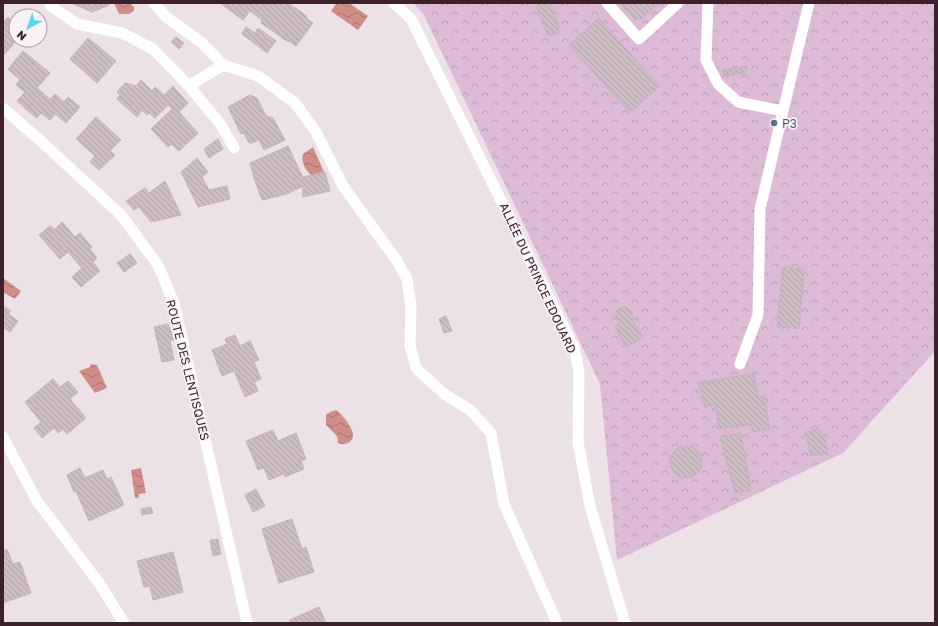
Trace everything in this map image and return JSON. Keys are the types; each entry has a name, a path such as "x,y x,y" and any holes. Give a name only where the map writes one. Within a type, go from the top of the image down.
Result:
{"street":[{"path":"49,3 52,7 77,24 122,33 153,49 189,86 221,125 234,148"},
{"path":"154,3 166,17 201,42 223,65 258,76 295,104 316,132 343,186 397,261 407,279 411,306 410,346 416,368 443,392 470,410 491,433 504,504 557,623"},
{"name":"ALLÉE DU PRINCE EDOUARD","path":"394,3 411,19 574,348 579,372 578,442 590,506 625,623"},
{"path":"607,3 639,39 678,3"},
{"path":"708,3 706,60 718,84 738,102 783,111"},
{"path":"740,364 758,315 760,209 809,3"},
{"path":"189,86 223,65"},
{"name":"ROUTE DES LENTISQUES","path":"3,108 122,215 158,265 174,303 247,623"},
{"path":"3,437 37,501 98,583 124,623"}],"green space":[{"path":"413,3 935,3 935,351 843,453 617,560 600,384 423,13"}],"water":[{"path":"114,3 130,3 134,7 134,11 129,14 119,14"},
{"path":"337,3 349,3 368,16 358,30 331,11"},
{"path":"313,147 324,172 312,175 303,163 303,154"},
{"path":"3,278 21,291 15,299 3,292"},
{"path":"91,364 97,365 107,388 95,393 79,371 90,367"},
{"path":"336,410 347,421 353,432 352,440 345,444 338,443 337,436 326,425 326,415"},
{"path":"141,468 146,493 139,494 138,498 135,498 131,470"}],"building":[{"path":"71,3 108,3 109,5 92,12"},
{"path":"220,3 288,3 307,16 306,18 313,23 296,46 261,23 262,20 250,11 243,20"},
{"path":"536,3 550,3 559,26 558,32 551,35 547,33"},
{"path":"619,3 659,3 641,19 635,19"},
{"path":"8,17 8,48 10,48 3,56 3,23"},
{"path":"599,18 659,86 630,113 569,45"},
{"path":"246,27 255,33 258,28 276,41 267,53 242,34"},
{"path":"176,37 184,43 179,49 171,42"},
{"path":"88,38 116,61 97,83 70,59"},
{"path":"23,51 50,73 37,88 42,92 27,110 17,101 25,92 16,85 20,80 8,69"},
{"path":"746,66 747,72 725,76 723,70"},
{"path":"141,80 152,91 155,87 164,95 173,86 180,94 155,118 149,113 147,115 142,110 137,117 117,99 120,95 117,92 125,83 136,86"},
{"path":"42,92 50,99 55,94 64,102 68,97 80,107 66,123 55,114 50,120 41,113 37,118 27,110"},
{"path":"180,94 188,103 179,112 198,133 179,151 171,144 168,147 151,129 172,109 168,105"},
{"path":"250,95 257,98 266,116 273,118 285,140 264,150 259,140 249,143 244,133 241,134 228,107"},
{"path":"96,117 121,140 110,151 115,155 99,170 90,162 95,156 76,139"},
{"path":"218,139 223,149 209,158 204,149"},
{"path":"288,146 297,165 290,168 299,188 287,194 262,200 250,163"},
{"path":"197,158 208,172 202,177 209,190 227,186 230,199 198,207 181,172"},
{"path":"297,165 303,178 303,187 299,188 290,168"},
{"path":"325,172 330,191 303,197 303,177"},
{"path":"165,181 181,215 151,222 139,207 134,210 126,201 145,188 149,193"},
{"path":"62,222 75,237 80,233 92,247 90,249 97,258 93,262 100,271 81,287 72,277 82,268 68,252 60,259 39,235 50,226 54,230"},
{"path":"130,254 137,263 124,272 117,263"},
{"path":"783,267 804,269 799,329 777,326"},
{"path":"3,306 11,311 8,314 18,321 10,332 3,327"},
{"path":"626,307 632,312 632,319 643,338 626,347 615,326 621,323 616,317 616,312 620,308"},
{"path":"446,316 452,331 444,333 439,319"},
{"path":"168,324 174,340 170,341 174,360 162,362 154,327"},
{"path":"235,335 240,346 250,341 259,360 254,362 261,379 254,382 258,391 245,397 234,371 222,376 212,350 227,344 225,339"},
{"path":"754,373 758,397 764,396 770,429 753,432 751,424 719,429 715,405 704,407 699,383"},
{"path":"53,379 60,387 68,381 78,392 70,399 86,418 67,434 63,429 58,433 54,428 42,438 34,428 41,422 25,402"},
{"path":"819,429 825,439 828,452 811,456 805,432"},
{"path":"273,430 278,441 296,433 306,459 301,461 304,469 285,477 284,474 269,480 264,468 258,470 246,441"},
{"path":"741,433 751,490 735,493 720,437"},
{"path":"686,446 697,451 702,462 697,473 686,478 675,473 670,462 675,451"},
{"path":"80,468 85,478 103,470 107,479 111,477 124,505 89,521 76,491 74,492 67,475"},
{"path":"256,489 265,506 253,512 245,495"},
{"path":"151,507 153,513 142,515 141,509"},
{"path":"292,519 302,549 306,547 314,572 279,583 262,529"},
{"path":"218,539 221,554 213,556 210,540"},
{"path":"7,549 13,564 20,562 31,593 3,603 3,551"},
{"path":"173,552 183,592 153,600 150,586 144,587 137,561"},
{"path":"319,607 326,623 291,623 290,620"}],"place":[{"name":"P3","path":"774,123"}]}
